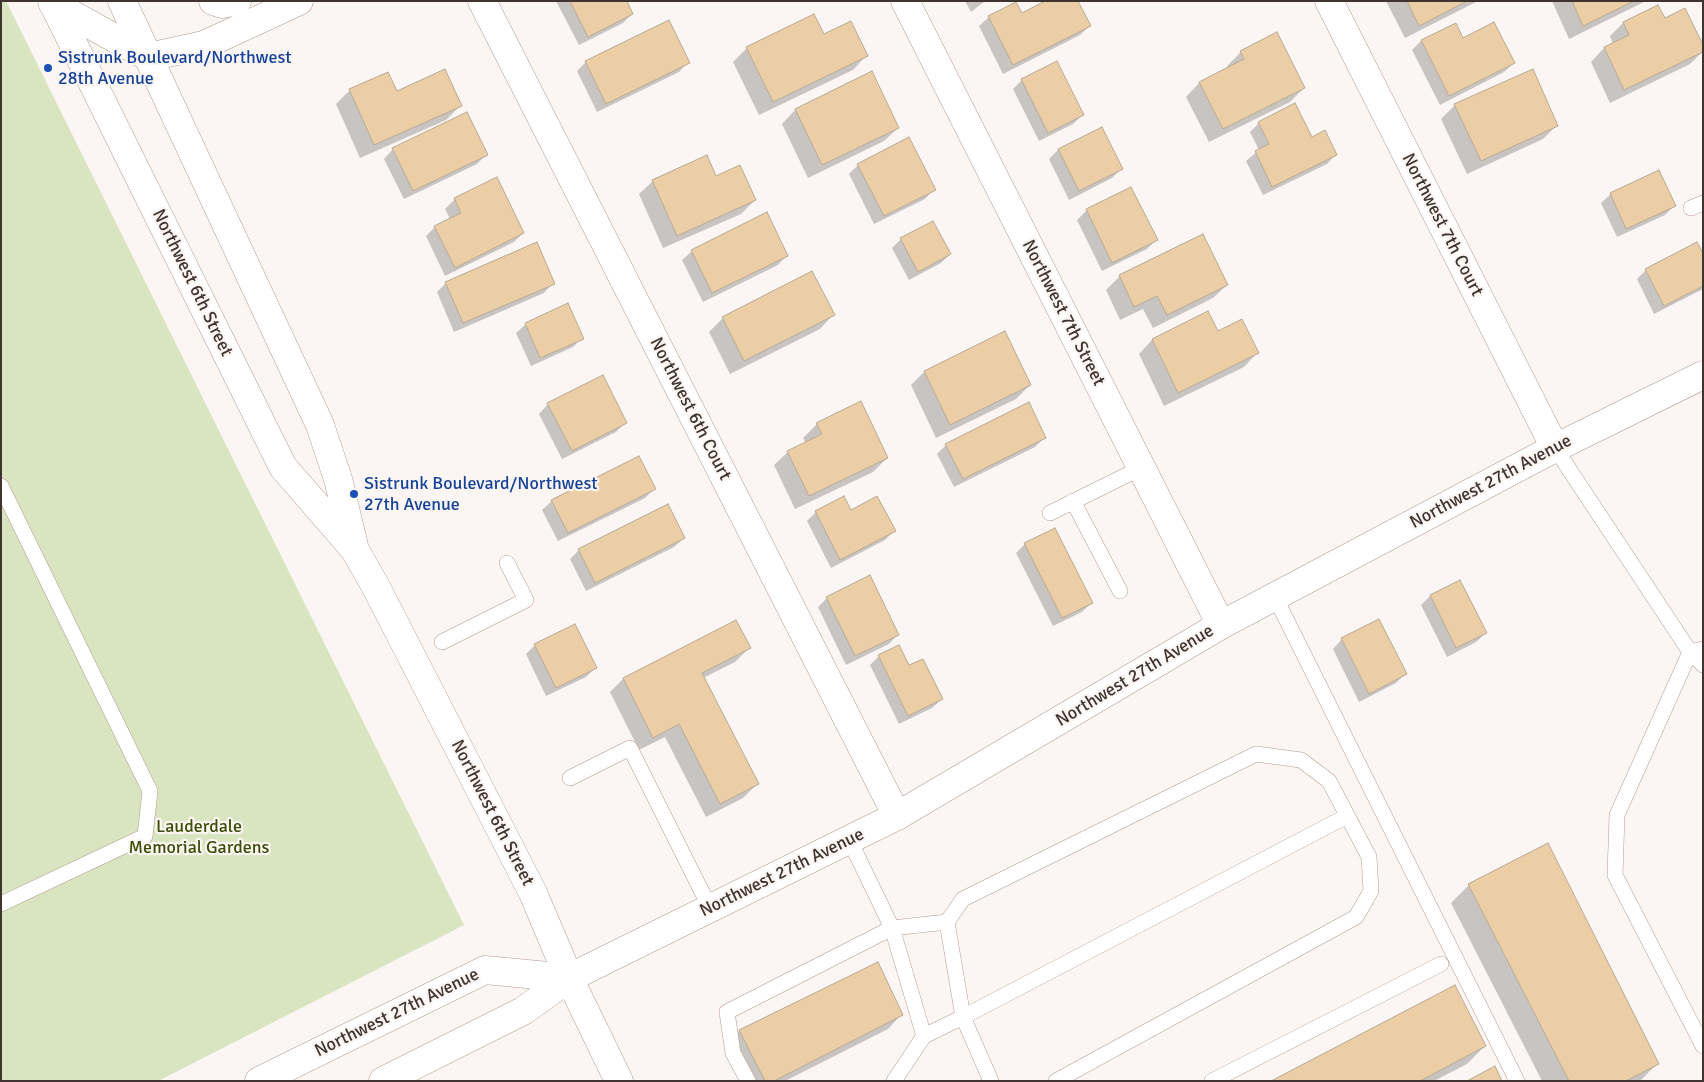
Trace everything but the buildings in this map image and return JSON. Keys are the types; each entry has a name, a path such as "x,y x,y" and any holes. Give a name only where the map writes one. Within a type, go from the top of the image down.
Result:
{"street":[{"name":"Northwest 6th Street","path":"122,1 320,425 338,479 355,550"},
{"path":"213,1 222,4 237,1"},
{"path":"52,2 149,58 204,45 299,1"},
{"name":"Northwest 6th Court","path":"482,1 897,816"},
{"name":"Northwest 7th Street","path":"906,1 1221,625"},
{"name":"Northwest 7th Court","path":"1328,1 1555,448"},
{"name":"Northwest 6th Street","path":"52,2 283,467 355,550 406,646 533,893 569,978 619,1081"},
{"name":"Northwest 27th Avenue","path":"383,1081 523,1011 569,978 897,816 1221,625 1555,448 1703,376"},
{"name":"Northwest 27th Avenue","path":"259,1081 485,970 569,978"}],"lane":[{"path":"1555,448 1697,650 1703,666"},
{"path":"1050,513 1141,468"},
{"path":"1,486 150,791 145,836 1,904"},
{"path":"1073,501 1120,591"},
{"path":"442,642 526,600 507,563"},
{"path":"1275,597 1516,1081"},
{"path":"1697,650 1618,815 1615,874 1703,1046"},
{"path":"570,778 630,748 710,908"},
{"path":"991,1081 963,1017 948,922 963,899 1256,754 1301,760 1329,781 1369,857 1370,891 1356,917 1056,1081"},
{"path":"894,1081 924,1036 1347,816"},
{"path":"849,839 892,928 924,1036"},
{"path":"748,1081 733,1053 727,1012 892,928 948,922"},
{"path":"1212,1081 1441,964"}],"green space":[{"name":"Lauderdale Memorial Gardens","path":"1,1 6,1 464,925 158,1081 1,1081"}],"place":[{"name":"Sistrunk Boulevard/Northwest 28th Avenue","path":"48,68"},
{"name":"Sistrunk Boulevard/Northwest 27th Avenue","path":"354,494"}]}
